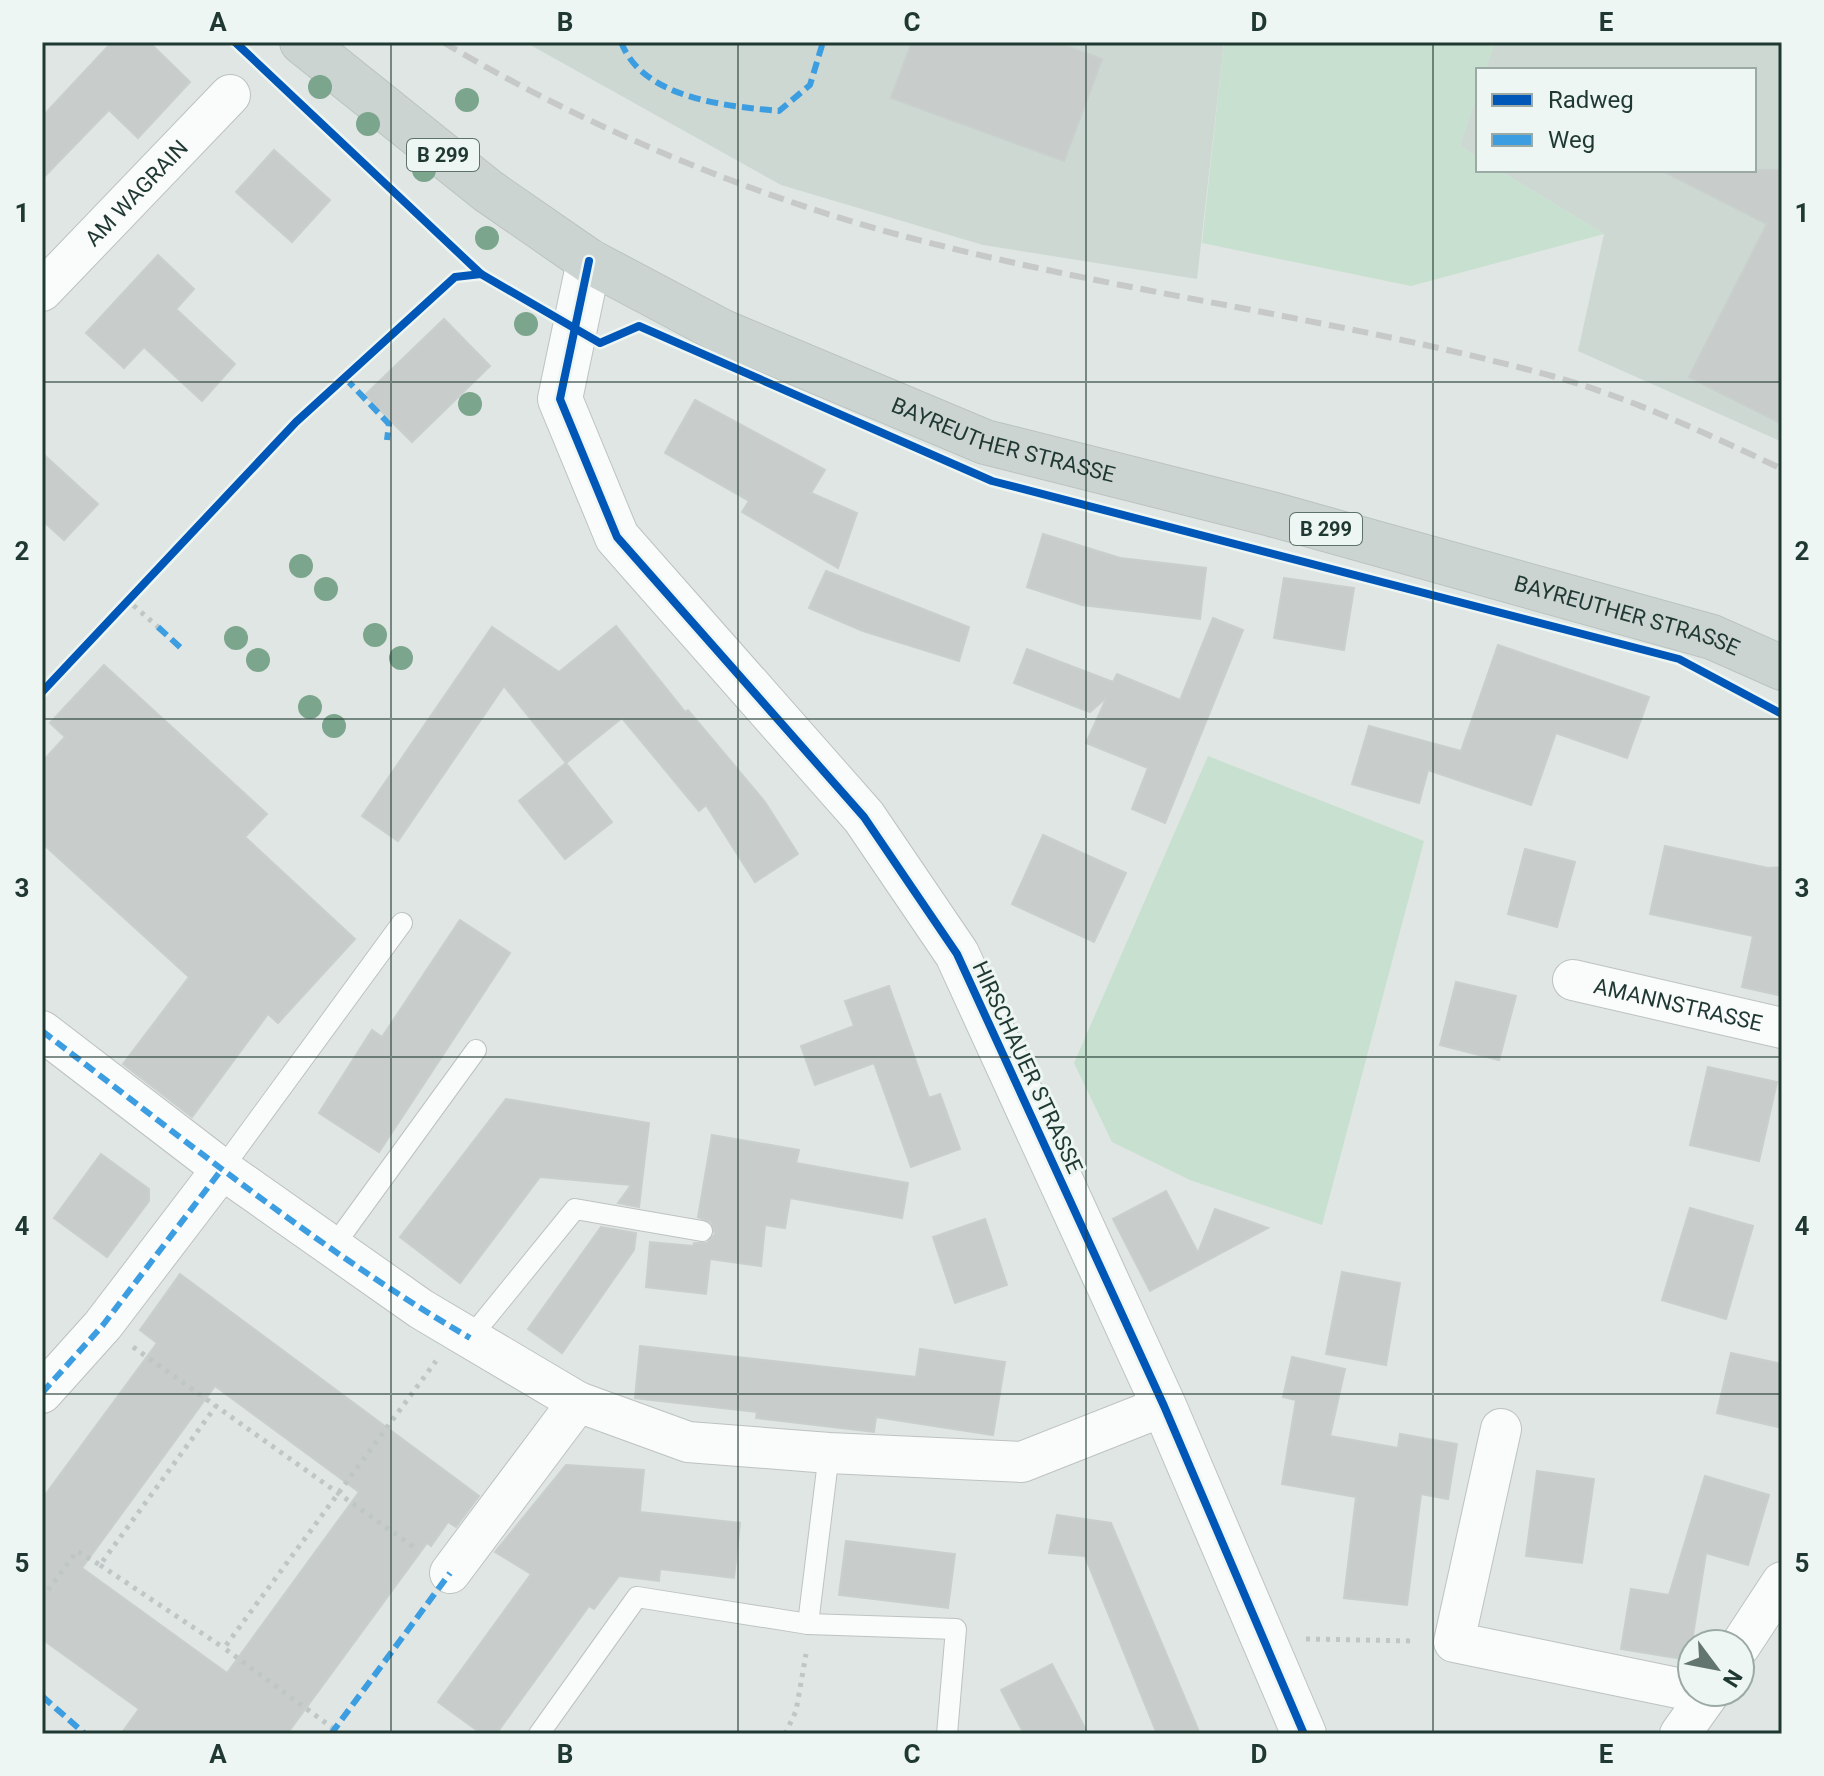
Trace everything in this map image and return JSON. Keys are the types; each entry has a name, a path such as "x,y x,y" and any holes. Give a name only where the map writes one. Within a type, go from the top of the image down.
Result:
{"main road":[{"name":"BAYREUTHER STRASSE","path":"302,42 488,191 589,261 723,332 985,442 1271,514 1696,633 1782,668"}],"street":[{"name":"AM WAGRAIN","path":"42,291 230,95"},
{"name":"HIRSCHAUER STRASSE","path":"589,261 560,399 617,537 864,817 957,954 1164,1406 1304,1734"},
{"name":"AMANNSTRASSE","path":"1573,980 1782,1028"},
{"path":"42,1031 222,1169 464,1334 578,1402 688,1442 829,1453 1022,1462 1164,1406"},
{"path":"42,1393 103,1325 222,1169"},
{"path":"450,1573 578,1402"},
{"path":"1501,1429 1454,1642 1676,1687"},
{"path":"1752,1628 1782,1582"},
{"path":"1680,1734 1694,1708"}],"lane":[{"path":"222,1169 402,923"},
{"path":"333,1247 476,1050"},
{"path":"464,1334 575,1209 702,1231"},
{"path":"808,1624 829,1453"},
{"path":"539,1734 637,1597 808,1624 956,1629 947,1734"}],"path":[{"path":"126,599 158,627"},
{"path":"103,1325 450,1573"},
{"path":"224,1648 337,1492 464,1334"},
{"path":"100,1565 216,1406"},
{"path":"42,1598 77,1551 224,1648 334,1729"},
{"path":"785,1734 796,1711 804,1673 808,1624"},
{"path":"1265,1638 1454,1642"}],"shaded area":[{"path":"525,42 1224,42 1197,279 983,245 781,185"},
{"path":"1495,42 1782,42 1782,442 1578,351 1604,234 1502,172 1756,172 1756,68 1486,68"},
{"path":"1476,98 1476,156 1460,146"}],"green space":[{"path":"1224,42 1495,42 1486,68 1476,68 1476,98 1460,146 1476,156 1476,172 1502,172 1604,234 1411,286 1202,243"},
{"path":"1208,756 1424,841 1322,1225 1190,1180 1112,1142 1074,1063"}],"building":[{"path":"112,42 149,42 190,82 138,138 109,110 42,179 42,117"},
{"path":"912,42 1056,42 1102,59 1064,161 891,98"},
{"path":"274,150 330,200 292,242 236,192"},
{"path":"1782,170 1782,424 1689,377 1767,224 1665,172"},
{"path":"158,255 194,289 176,309 235,364 202,401 144,347 124,368 86,333"},
{"path":"444,319 490,366 412,442 365,395"},
{"path":"695,400 825,470 811,493 857,513 838,568 742,512 749,501 665,453"},
{"path":"42,453 98,504 64,540 42,520"},
{"path":"1043,534 1120,558 1206,568 1200,619 1082,605 1027,587"},
{"path":"826,571 969,627 959,661 863,631 809,608"},
{"path":"1284,578 1354,588 1344,650 1274,638"},
{"path":"1213,618 1243,630 1165,823 1132,809 1148,768 1086,743 1107,697 1090,712 1014,683 1027,649 1113,682 1117,674 1180,700"},
{"path":"616,626 685,712 688,710 765,802 798,854 755,882 706,805 699,811 622,718 566,763 504,686 398,841 362,816 492,627 559,672"},
{"path":"1498,645 1649,697 1627,758 1556,733 1531,805 1428,770 1419,803 1352,784 1369,726 1461,751"},
{"path":"104,665 267,814 245,837 355,939 278,1023 268,1014 192,1117 123,1064 189,977 42,843 42,762 65,737 50,723"},
{"path":"566,763 612,822 565,859 519,801"},
{"path":"1043,835 1126,873 1094,942 1012,904"},
{"path":"1665,846 1768,868 1782,867 1782,996 1742,987 1753,936 1650,914"},
{"path":"1525,849 1575,862 1557,927 1508,914"},
{"path":"460,920 510,953 379,1152 319,1113 372,1030 382,1037"},
{"path":"1456,982 1516,996 1499,1060 1440,1045"},
{"path":"889,986 929,1098 940,1094 960,1149 911,1167 874,1063 815,1085 801,1046 854,1026 845,1001"},
{"path":"1708,1067 1777,1082 1759,1161 1690,1145"},
{"path":"506,1099 649,1123 639,1207 618,1203 631,1185 540,1177 460,1283 400,1237"},
{"path":"712,1135 799,1150 796,1163 908,1183 902,1218 790,1198 785,1228 765,1225 761,1266 710,1259 706,1294 646,1287 650,1242 693,1246 694,1243 707,1243 715,1234 711,1222 698,1217"},
{"path":"101,1154 149,1189 149,1201 107,1257 54,1218"},
{"path":"1166,1191 1198,1253 1215,1209 1268,1228 1150,1291 1113,1219"},
{"path":"1690,1208 1753,1226 1726,1319 1662,1300"},
{"path":"985,1219 1007,1285 955,1303 933,1237"},
{"path":"601,1227 636,1233 634,1250 562,1353 528,1329"},
{"path":"1342,1272 1400,1283 1386,1365 1326,1354"},
{"path":"180,1274 479,1496 456,1527 448,1522 431,1546 427,1543 287,1734 121,1734 139,1709 42,1639 42,1499 157,1343 140,1330","holes":["215,1386 359,1492 227,1673 82,1568"]},
{"path":"640,1346 916,1377 920,1349 1005,1362 993,1435 876,1417 874,1432 756,1418 757,1412 635,1398"},
{"path":"1731,1353 1782,1364 1782,1428 1717,1413"},
{"path":"1292,1357 1345,1369 1330,1436 1398,1448 1400,1434 1457,1444 1448,1499 1421,1494 1407,1605 1344,1598 1356,1497 1282,1484 1296,1400 1283,1397"},
{"path":"566,1465 644,1470 640,1512 740,1523 734,1578 660,1569 659,1581 619,1576 594,1609 589,1606 496,1734 482,1734 438,1702 531,1574 495,1552"},
{"path":"1537,1471 1594,1479 1582,1563 1526,1556"},
{"path":"1705,1476 1769,1495 1748,1565 1706,1553 1694,1628 1676,1628 1676,1658 1621,1649 1631,1589 1669,1595"},
{"path":"1057,1515 1111,1523 1200,1734 1157,1734 1085,1556 1049,1553"},
{"path":"846,1541 955,1554 948,1608 839,1595"},
{"path":"1052,1664 1088,1734 1024,1734 1001,1690"}],"railway":[{"path":"443,42 496,73 609,129 788,201 907,237 987,257 1391,338 1552,376 1640,406 1782,469"}],"marked path":[{"path":"621,42 632,61 667,88 712,102 779,111 810,85 823,42"},
{"path":"345,378 389,424 387,440"},
{"path":"158,627 181,648"},
{"path":"42,1031 305,1230 470,1338"},
{"path":"42,1393 103,1325 222,1169"},
{"path":"331,1734 450,1573"},
{"path":"42,1696 85,1734"}],"cycle path":[{"path":"235,42 481,274 600,343 639,326 992,481 1679,659 1782,714"},
{"path":"589,261 560,399 617,537 864,817 957,954 1164,1406 1304,1734"},
{"path":"42,692 296,422 455,277 481,274"}]}
